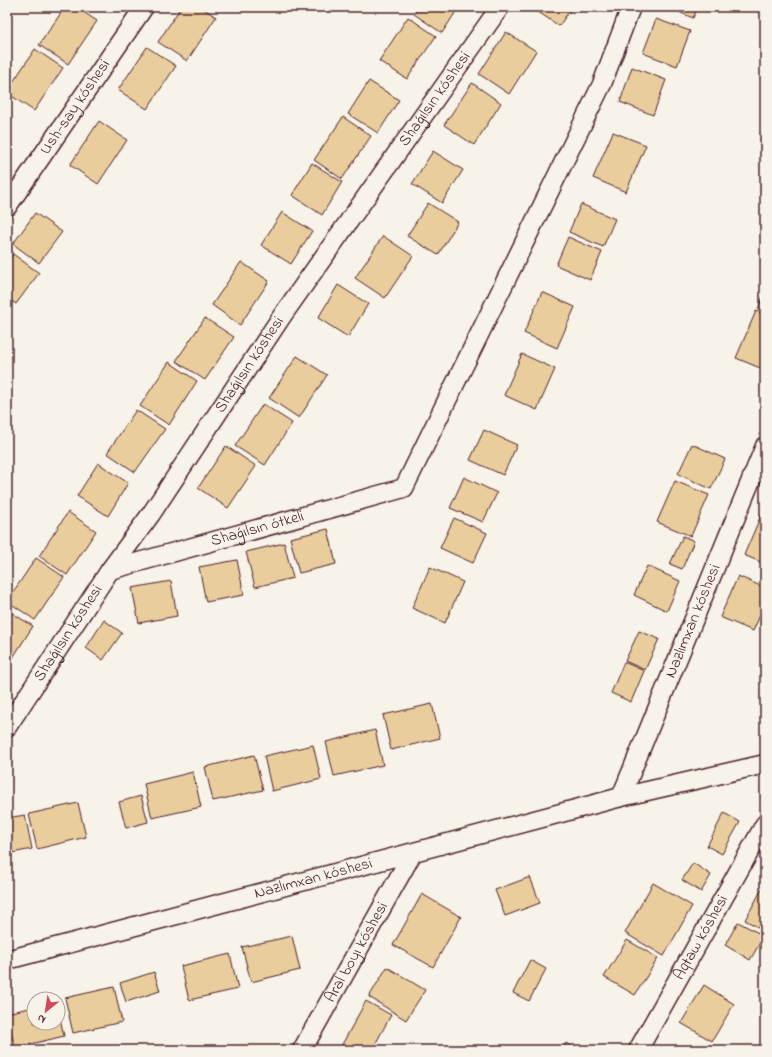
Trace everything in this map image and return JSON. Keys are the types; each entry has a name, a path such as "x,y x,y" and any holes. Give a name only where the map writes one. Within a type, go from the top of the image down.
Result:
{"street":[{"name":"Ush-say kóshesi","path":"7,207 144,7"},
{"name":"Shaǵılsın kóshesi","path":"7,727 110,570 152,514 282,316 500,7"},
{"name":"Shaǵılsın ótkeli","path":"110,570 404,488 602,84 631,7"},
{"name":"Nazlımxan kóshesi","path":"621,797 765,446"},
{"name":"Nazlımxan kóshesi","path":"7,960 412,854 621,797 765,764"},
{"name":"Aqtaw kóshesi","path":"638,1050 765,824"},
{"name":"Aral boyı kóshesi","path":"302,1050 412,854"}],"building":[{"path":"65,7 76,7 97,21 68,64 39,45"},
{"path":"181,7 201,7 216,17 187,61 158,42"},
{"path":"418,7 459,7 442,33 414,14"},
{"path":"531,7 572,7 559,26"},
{"path":"667,7 698,7 693,18"},
{"path":"408,17 436,36 407,79 379,61"},
{"path":"656,19 690,31 677,66 643,53"},
{"path":"506,32 536,51 509,94 479,74"},
{"path":"147,47 176,66 147,109 118,90"},
{"path":"35,49 63,68 34,111 7,93 7,91"},
{"path":"632,67 666,80 653,115 620,102"},
{"path":"369,81 399,100 378,133 348,114"},
{"path":"472,83 501,103 474,145 444,125"},
{"path":"343,117 371,136 342,179 314,160"},
{"path":"99,121 127,140 98,184 70,165"},
{"path":"613,132 646,145 626,192 593,178"},
{"path":"433,151 463,170 442,203 412,184"},
{"path":"312,163 342,182 322,215 292,195"},
{"path":"428,203 458,222 438,255 407,236"},
{"path":"581,204 615,219 603,247 569,232"},
{"path":"282,212 312,231 291,264 261,245"},
{"path":"35,213 62,232 39,263 13,244"},
{"path":"383,236 413,256 385,298 355,278"},
{"path":"568,237 602,252 590,280 556,265"},
{"path":"13,254 39,273 16,304 7,298 7,262"},
{"path":"241,262 269,281 240,325 212,305"},
{"path":"338,285 368,304 348,337 318,318"},
{"path":"765,291 765,312 758,309"},
{"path":"542,292 575,307 557,348 524,333"},
{"path":"756,311 765,315 765,370 736,358"},
{"path":"205,318 234,337 205,380 176,361"},
{"path":"522,354 555,369 537,410 504,395"},
{"path":"297,356 327,375 299,418 269,398"},
{"path":"169,362 197,381 169,425 140,406"},
{"path":"263,404 292,423 265,465 235,446"},
{"path":"136,410 165,429 135,472 107,453"},
{"path":"484,430 517,445 503,475 470,460"},
{"path":"692,444 725,459 711,489 678,474"},
{"path":"226,446 256,466 228,508 198,488"},
{"path":"98,463 128,483 108,516 77,496"},
{"path":"464,477 497,493 483,522 450,508"},
{"path":"675,481 709,495 691,536 657,522"},
{"path":"68,512 96,531 67,575 39,556"},
{"path":"762,513 765,515 765,564 744,555"},
{"path":"454,518 487,533 473,563 440,548"},
{"path":"328,529 336,564 299,573 290,538"},
{"path":"683,536 694,541 682,569 670,564"},
{"path":"284,543 293,578 255,587 246,552"},
{"path":"36,558 64,577 35,620 7,601"},
{"path":"237,560 244,595 206,602 199,567"},
{"path":"647,566 680,581 667,611 634,595"},
{"path":"430,567 463,582 445,623 412,608"},
{"path":"738,576 765,588 765,604 753,631 720,617"},
{"path":"171,581 177,616 139,623 132,588"},
{"path":"7,610 33,626 12,659 7,656"},
{"path":"104,620 122,633 103,660 86,648"},
{"path":"639,631 659,639 645,670 625,661"},
{"path":"624,662 644,671 631,702 611,693"},
{"path":"432,704 440,738 391,750 383,715"},
{"path":"375,730 383,765 334,776 326,742"},
{"path":"313,745 321,779 272,791 264,756"},
{"path":"254,755 263,790 213,801 205,767"},
{"path":"193,772 201,807 152,818 144,784"},
{"path":"141,796 148,822 126,828 119,802"},
{"path":"78,803 86,837 37,849 29,814"},
{"path":"724,813 740,822 722,854 707,846"},
{"path":"25,815 32,849 7,854 7,818"},
{"path":"693,863 711,875 701,892 682,880"},
{"path":"530,877 540,903 505,916 495,890"},
{"path":"653,883 692,906 664,956 625,933"},
{"path":"763,887 765,888 765,931 745,920"},
{"path":"422,894 461,917 433,967 393,945"},
{"path":"738,922 764,936 750,960 725,945"},
{"path":"292,936 300,970 251,982 242,947"},
{"path":"627,940 658,958 635,995 604,977"},
{"path":"230,954 238,989 189,1000 181,966"},
{"path":"530,960 546,969 529,1001 513,993"},
{"path":"387,967 425,990 406,1020 369,997"},
{"path":"154,972 160,991 126,1002 120,983"},
{"path":"704,985 734,1004 712,1041 681,1023"},
{"path":"114,987 122,1022 73,1033 66,998"},
{"path":"366,1001 391,1015 372,1050 339,1050"},
{"path":"26,1009 26,1031 63,1031 64,1036 15,1048 7,1013"},
{"path":"566,1043 578,1050 562,1050"}]}
